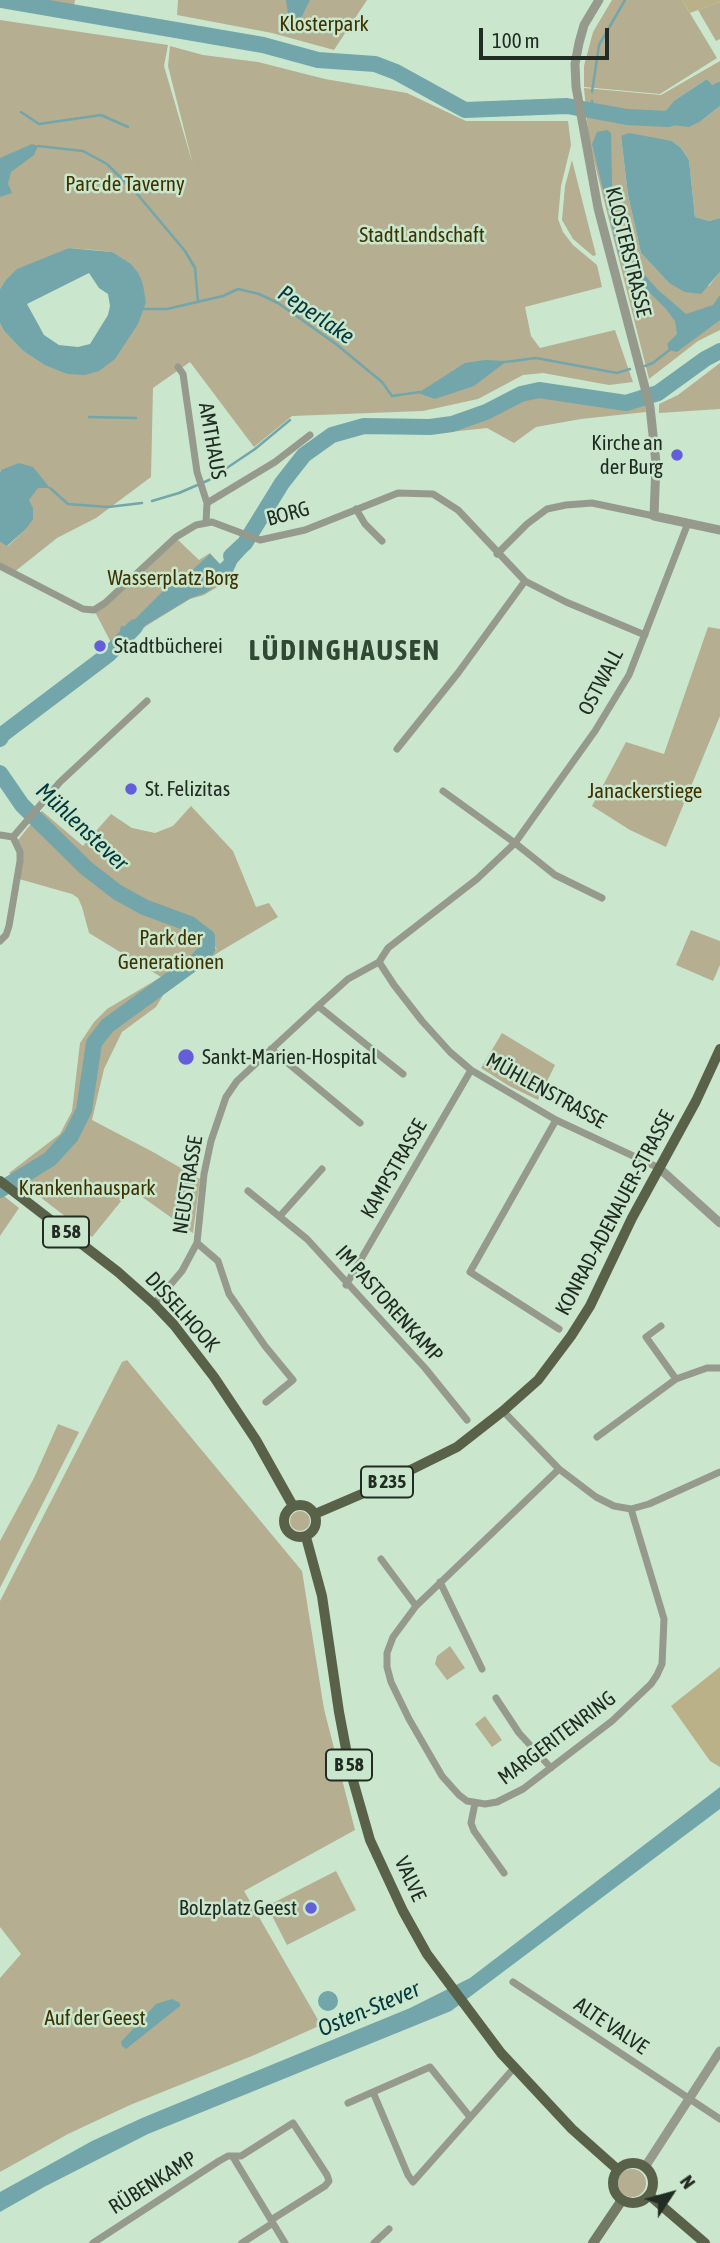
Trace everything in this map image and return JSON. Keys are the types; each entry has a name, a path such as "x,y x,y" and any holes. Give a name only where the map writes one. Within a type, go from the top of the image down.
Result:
{"main road":[{"name":"KONRAD-ADENAUER-STRASSE","path":"315,1514 457,1447 503,1412 538,1380 571,1336 595,1297 720,1049"},
{"name":"DISSELHOOK","path":"1,1181 118,1272 154,1304 214,1377 256,1440 293,1506"},
{"path":"303,1505 315,1514 316,1525 306,1537 295,1537 284,1527 285,1514 293,1506 303,1505"},
{"name":"VALVE","path":"306,1537 322,1595 339,1712 363,1818 370,1840 403,1911 427,1954 514,2068 572,2129 617,2169"},
{"path":"631,2163 645,2167 653,2180 649,2195 636,2203 622,2200 615,2194 612,2186 617,2169 631,2163"},
{"path":"649,2195 705,2243"},
{"path":"593,2243 622,2200"}],"street":[{"name":"KLOSTERSTRASSE","path":"599,0 584,25 576,54 577,97 598,208 650,407 656,463 654,516"},
{"name":"AMTHAUS","path":"178,368 183,374 197,472 207,503 206,522"},
{"path":"207,503 275,462 310,435"},
{"name":"BORG","path":"206,522 258,539 305,530 398,493 433,494 458,510 525,581 566,602 645,635"},
{"path":"497,554 527,524 547,509 566,505 592,503 720,530"},
{"path":"356,509 365,524 382,541"},
{"path":"0,566 83,609 94,610 176,537 190,527 206,522"},
{"name":"OSTWALL","path":"379,962 388,948 477,879 515,843 595,731 629,675 688,523"},
{"path":"397,749 458,673 525,581"},
{"path":"13,837 61,782 146,701"},
{"path":"443,791 555,875 603,898"},
{"path":"0,835 13,837"},
{"path":"0,941 9,926 20,861 20,852 13,837"},
{"name":"NEUSTRASSE","path":"154,1304 182,1271 197,1243 204,1174 211,1141 226,1097 237,1081 348,979 379,962"},
{"name":"MÜHLENSTRASSE","path":"379,962 422,1021 450,1052 471,1070 556,1120 659,1168 720,1223"},
{"path":"318,1006 403,1074"},
{"path":"271,1049 360,1123"},
{"name":"KAMPSTRASSE","path":"346,1284 471,1070"},
{"path":"556,1120 470,1272 559,1329"},
{"path":"281,1216 322,1169"},
{"name":"IM PASTORENKAMP","path":"248,1191 307,1239 425,1368 467,1420"},
{"path":"197,1243 218,1261 229,1294 265,1346 293,1380 266,1402"},
{"path":"661,1326 646,1337 676,1379"},
{"path":"597,1437 676,1379 708,1368 720,1368"},
{"path":"503,1412 559,1469 614,1506 631,1509 659,1500 720,1472"},
{"path":"504,1873 474,1831 471,1823 475,1804 458,1795 442,1776 409,1719 389,1675 387,1653 393,1637 416,1606 559,1469"},
{"name":"MARGERITENRING","path":"475,1804 508,1798 551,1768 633,1702 651,1684 662,1664 664,1619 631,1509"},
{"path":"381,1559 416,1606"},
{"path":"440,1582 482,1669"},
{"path":"496,1698 519,1734 551,1768"},
{"name":"ALTE VALVE","path":"513,1982 720,2119"},
{"path":"645,2167 720,2051"},
{"path":"348,2103 430,2067 470,2117"},
{"path":"373,2092 408,2175 414,2182 514,2068"},
{"name":"RÜBENKAMP","path":"93,2243 219,2161 228,2156 241,2156 293,2123 329,2181 272,2221"},
{"path":"233,2157 285,2243"},
{"path":"242,2243 272,2221"},
{"path":"374,2243 389,2229"}],"green space":[{"path":"10,0 75,0 73,11"},
{"name":"Klosterpark","path":"178,0 367,0 334,50 272,33 177,15"},
{"path":"612,0 682,0 717,58 660,94 584,87 584,66 593,32"},
{"path":"720,2 720,39 716,41 698,10"},
{"path":"0,20 168,45 164,66 193,165 168,66 170,46 203,55 258,62 325,79 407,93 466,121 568,121 571,145 561,186 558,219 563,232 573,245 597,265 602,287 525,307 531,336 540,348 615,330 633,382 609,385 543,373 523,375 478,399 423,411 292,416 254,447 190,362 153,388 151,477 96,518 57,538 13,573 0,566 0,542 8,546 25,530 28,500 38,487 49,488 1,470 0,473 0,323 22,350 67,374 146,302 139,274 112,252 94,250 69,248 5,281 0,289"},
{"path":"720,61 720,85 716,89 707,79 675,100 701,121 720,106 720,218 709,221 695,217 689,160 681,148 672,141 621,136 628,195 641,253 669,283 709,286 720,272 720,330 698,341 649,379 589,141 584,88 661,95"},
{"path":"572,160 596,255 593,256 573,239 562,220 565,186"},
{"path":"720,363 720,409 659,413 659,404 678,395"},
{"path":"540,395 627,408 645,404 646,412 536,427 514,443 487,428 441,433 475,422 519,399"},
{"name":"Wasserplatz Borg","path":"176,538 199,560 210,553 232,578 204,595 190,599 146,626 117,654 94,610"},
{"name":"Janackerstiege","path":"708,627 720,629 720,716 666,847 630,830 592,806 626,742 664,754"},
{"path":"191,806 233,851 256,907 269,903 278,917 219,952 168,987 156,1007 122,1032 104,1069 92,1120 200,1179 193,1233 131,1189 92,1237 9,1173 60,1134 72,1111 80,1043 94,1022 107,1009 161,977 89,933 78,898 19,879 18,840 34,820 84,870 116,893 144,910 189,926 218,951 208,936 191,922 145,905 117,889 87,866 37,817 42,811 83,846 111,814 132,828 155,833 173,826"},
{"path":"691,930 720,941 720,965 713,981 676,965"},
{"path":"502,1033 555,1065 538,1100 481,1068"},
{"path":"0,1193 19,1208 0,1236"},
{"name":"Auf der Geest","path":"127,1360 302,1571 324,1709 355,1830 244,1891 321,2025 130,2105 68,2134 0,2172 0,1978 21,1954 0,1927 0,1601 122,1362"},
{"path":"58,1424 79,1432 0,1588 0,1541 34,1478"},
{"path":"296,1511 304,1511 310,1521 304,1531 296,1531 290,1525 290,1517"},
{"path":"450,1646 465,1668 447,1680 435,1664 437,1656"},
{"path":"485,1716 502,1740 492,1747 475,1724"},
{"name":"Bolzplatz Geest","path":"336,1871 356,1910 287,1945 267,1906"},
{"path":"632,2169 642,2173 646,2183 642,2193 632,2197 622,2193 618,2183 622,2173"}],"shaded area":[{"path":"682,0 720,0 720,2 690,13"},
{"path":"720,1667 720,1767 710,1761 671,1706"}],"water":[{"path":"286,0 310,0 302,16 294,23 289,21"},
{"path":"707,79 716,89 720,85 720,106 689,127 672,125 664,113 675,100"},
{"path":"607,130 611,133 617,230 620,242 629,257 657,289 686,314 713,305 720,295 720,320 677,352 669,350 667,344 677,334 675,321 636,279 619,256 592,144 597,132"},
{"path":"629,133 672,141 681,148 689,160 695,217 709,221 720,218 720,272 701,294 685,292 669,283 641,253 628,195 621,136"},
{"path":"32,144 38,146 34,155 11,172 8,184 12,193 0,197 0,158"},
{"path":"69,248 112,252 131,264 139,274 146,302 138,324 115,359 99,371 85,375 67,374 45,365 22,350 0,323 0,289 17,269","holes":["89,273 99,288 108,294 108,315 90,344 78,347 59,345 44,335 27,304"]},
{"path":"507,361 474,386 435,399 418,393 465,363"},
{"path":"19,463 33,467 50,488 38,488 29,500 33,508 33,519 7,546 0,542 0,473 1,470"},
{"path":"242,542 251,547 237,563 231,576 146,625 124,647 121,644 118,640 121,626 127,627 167,587 188,574 210,554 220,564"},
{"path":"720,1787 720,1809 451,2011 148,2134 0,2212 0,2192 92,2141 410,2008 470,1978"},
{"path":"324,1991 332,1991 338,2001 332,2011 324,2011 318,2005 318,1997"},
{"path":"172,1999 180,2003 180,2006 126,2049 122,2046 121,2042 156,2004"}],"waterway":[{"path":"2,0 263,45 318,60 375,64 396,72 465,110 567,106 627,117 668,119 688,111 720,90"},
{"path":"592,92 599,45 625,0"},
{"path":"592,101 592,110"},
{"path":"21,112 39,124 101,115 128,127"},
{"path":"38,146 83,151 107,164 138,195 185,251 195,268 198,302"},
{"name":"Peperlake","path":"143,309 167,309 223,296 238,289 259,294 278,303 336,344 382,382 392,396 420,392"},
{"path":"645,366 672,348"},
{"name":"Mühlenstever","path":"231,556 245,543 282,483 304,455 332,435 364,426 430,427 452,424 486,412 521,394 539,390 626,403 658,393 720,351"},
{"name":"Peperlake","path":"505,362 536,358 617,373 630,369"},
{"path":"89,417 136,418"},
{"path":"152,501 209,480 255,449 290,420"},
{"path":"50,488 68,504 108,507 142,503"},
{"name":"Mühlenstever","path":"0,739 109,654 135,627"},
{"name":"Mühlenstever","path":"0,773 22,805 86,868 117,892 144,907 190,924 207,937 207,949 199,959 107,1026 94,1043 84,1110 71,1136 50,1159 0,1190"}],"place":[{"name":"Kirche an der Burg","path":"677,455"},
{"name":"Stadtbücherei","path":"100,646"},
{"name":"St. Felizitas","path":"131,789"},
{"name":"Sankt-Marien-Hospital","path":"186,1057"},
{"name":"Bolzplatz Geest","path":"311,1908"}],"district":[{"name":"LÜDINGHAUSEN","path":"345,651"}],"park label":[{"name":"Parc de Taverny","path":"125,184"},
{"name":"StadtLandschaft","path":"422,235"},
{"name":"Park der Generationen","path":"171,950"},
{"name":"Krankenhauspark","path":"87,1188"}],"water label":[{"name":"Osten-Stever","path":"369,2009"}]}
